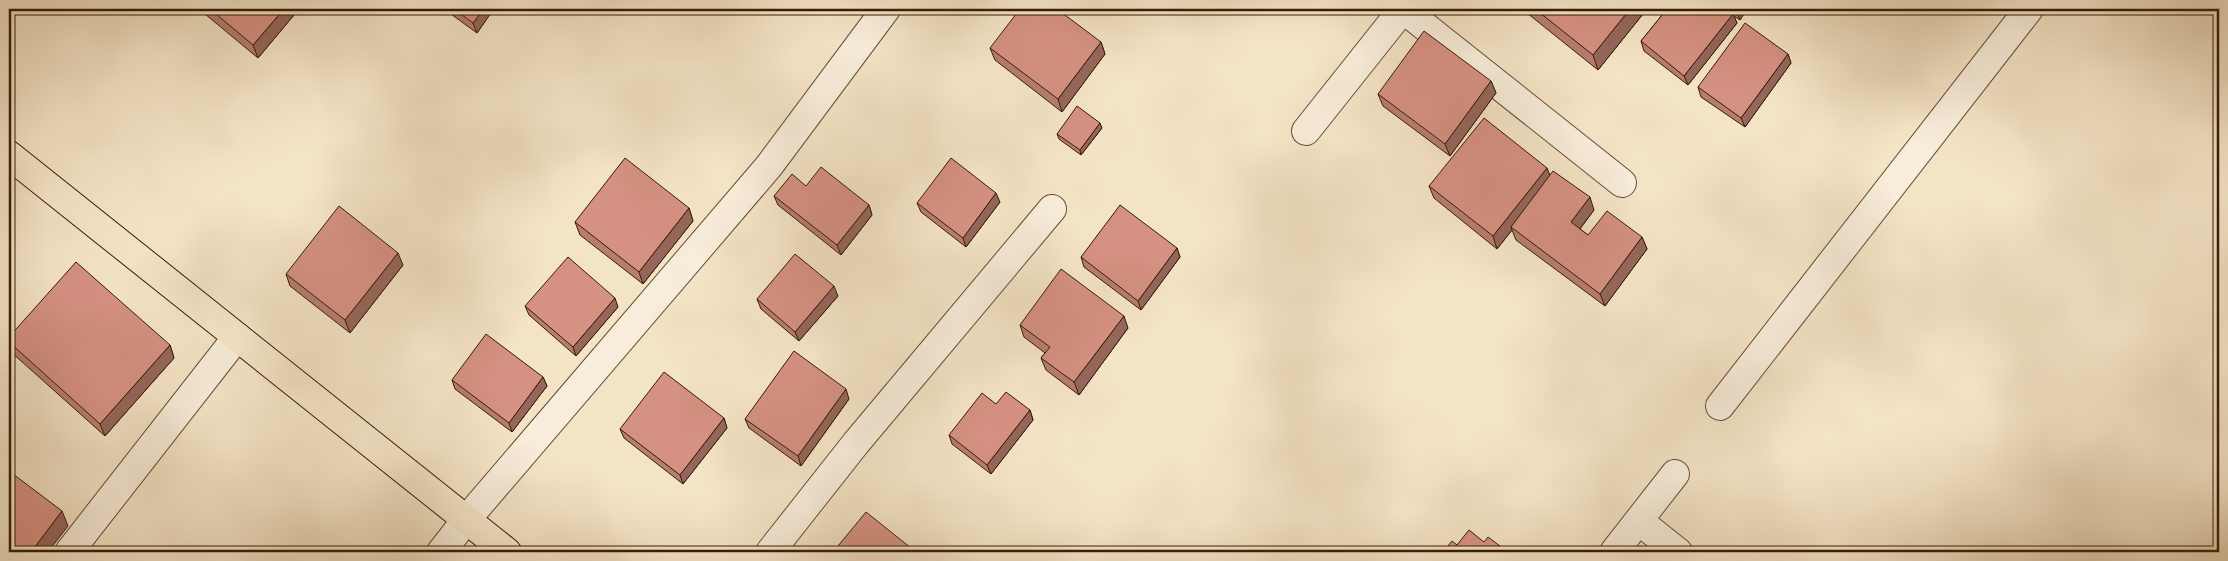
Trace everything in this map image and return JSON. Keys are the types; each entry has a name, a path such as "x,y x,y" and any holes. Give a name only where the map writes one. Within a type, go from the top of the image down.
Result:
{"main road":[{"path":"9,155 507,552"}],"street":[{"path":"441,552 466,520 769,166 886,9"},
{"path":"1306,131 1403,9 1622,183"},
{"path":"1720,406 2029,9"},
{"path":"770,552 856,443 1052,209"},
{"path":"69,552 237,337"},
{"path":"1614,552 1675,474"},
{"path":"1639,521 1678,552"}],"building":[{"path":"210,9 284,9 253,45"},
{"path":"454,9 484,9 473,23"},
{"path":"1020,9 1057,9 1101,42 1058,99 990,48"},
{"path":"1535,9 1630,9 1593,55"},
{"path":"1667,9 1727,9 1733,14 1684,76 1641,41"},
{"path":"1730,9 1742,9 1738,15"},
{"path":"1745,23 1788,54 1741,118 1698,87"},
{"path":"1424,31 1491,81 1445,144 1378,94"},
{"path":"1077,106 1100,123 1080,150 1057,134"},
{"path":"1484,118 1547,168 1493,236 1429,186"},
{"path":"625,158 689,208 639,272 575,222"},
{"path":"951,158 996,193 963,238 917,203"},
{"path":"821,167 869,205 837,245 774,196 792,174 806,186"},
{"path":"1553,171 1590,197 1571,222 1588,235 1607,211 1642,237 1600,294 1511,227"},
{"path":"1120,205 1177,248 1138,301 1081,257"},
{"path":"339,206 398,253 345,320 286,274"},
{"path":"795,254 834,286 795,332 757,299"},
{"path":"568,257 615,298 573,347 525,306"},
{"path":"76,262 170,345 100,424 9,342 9,337"},
{"path":"1061,269 1124,316 1074,382 1041,358 1050,347 1020,325"},
{"path":"486,334 543,377 509,423 452,380"},
{"path":"794,351 846,389 798,456 745,419"},
{"path":"664,372 724,418 680,475 620,429"},
{"path":"1006,392 1030,410 987,465 949,435 982,393 996,404"},
{"path":"9,471 62,511 31,552 9,552"},
{"path":"866,512 916,552 833,552"},
{"path":"1469,530 1484,542 1488,537 1508,552 1443,552 1452,541 1457,545"}]}
